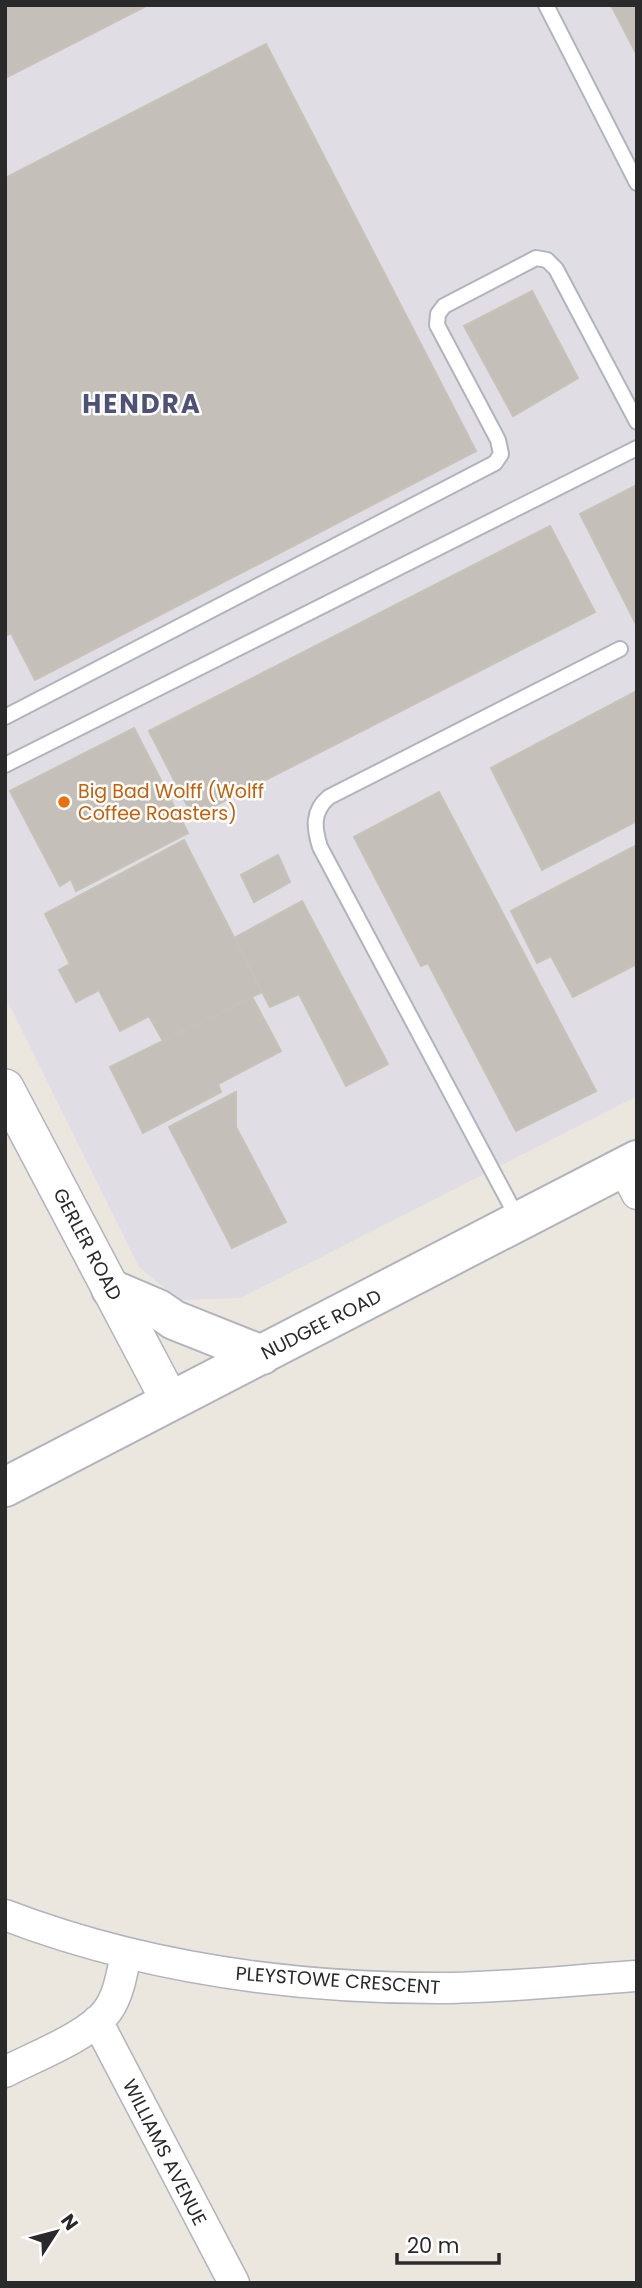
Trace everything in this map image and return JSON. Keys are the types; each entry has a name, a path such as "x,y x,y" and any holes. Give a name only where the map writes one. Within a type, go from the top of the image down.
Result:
{"main road":[{"name":"NUDGEE ROAD","path":"5,1487 519,1221 632,1174"},
{"path":"111,1289 158,1309 174,1320 262,1355"}],"street":[{"name":"GERLER ROAD","path":"5,1088 170,1401"},
{"name":"PLEYSTOWE CRESCENT","path":"5,1915 126,1954 227,1973 335,1984 451,1988 637,1976"},
{"path":"5,2072 97,2021 107,2011 117,1992 126,1954"},
{"name":"WILLIAMS AVENUE","path":"97,2021 234,2283"}],"lane":[{"path":"546,5 637,183"},
{"path":"5,716 495,463 501,454 498,440 437,325 438,314 444,306 536,258 547,260 556,269 637,422"},
{"path":"5,765 637,448"},
{"path":"519,1221 320,847 315,832 316,817 320,804 329,797 620,649"}],"shaded area":[{"path":"5,5 637,5 637,1096 241,1298 179,1300 139,1267 5,996"}],"building":[{"path":"5,5 148,5 5,78"},
{"path":"611,5 637,5 637,55"},
{"path":"266,44 476,451 35,680 11,633 5,636 5,178"},
{"path":"532,291 578,378 513,416 464,326"},
{"path":"637,485 637,626 580,514"},
{"path":"550,526 595,612 193,817 149,731"},
{"path":"637,691 637,821 542,870 491,768"},
{"path":"134,728 188,833 76,891 71,879 60,886 10,791"},
{"path":"439,792 596,1091 516,1131 428,963 421,966 354,837"},
{"path":"184,840 262,992 163,1041 149,1016 120,1031 99,990 76,1002 59,970 70,964 45,914"},
{"path":"637,845 637,964 573,997 551,956 537,963 511,911"},
{"path":"278,855 290,882 254,902 241,875"},
{"path":"302,901 388,1064 346,1086 299,994 270,1007 234,938"},
{"path":"252,997 281,1051 218,1084 221,1092 143,1133 110,1067"},
{"path":"236,1092 236,1127 286,1222 232,1248 169,1127"}],"place":[{"name":"Big Bad Wolff (Wolff Coffee Roasters)","path":"64,802"}],"district":[{"name":"HENDRA","path":"142,404"}]}
